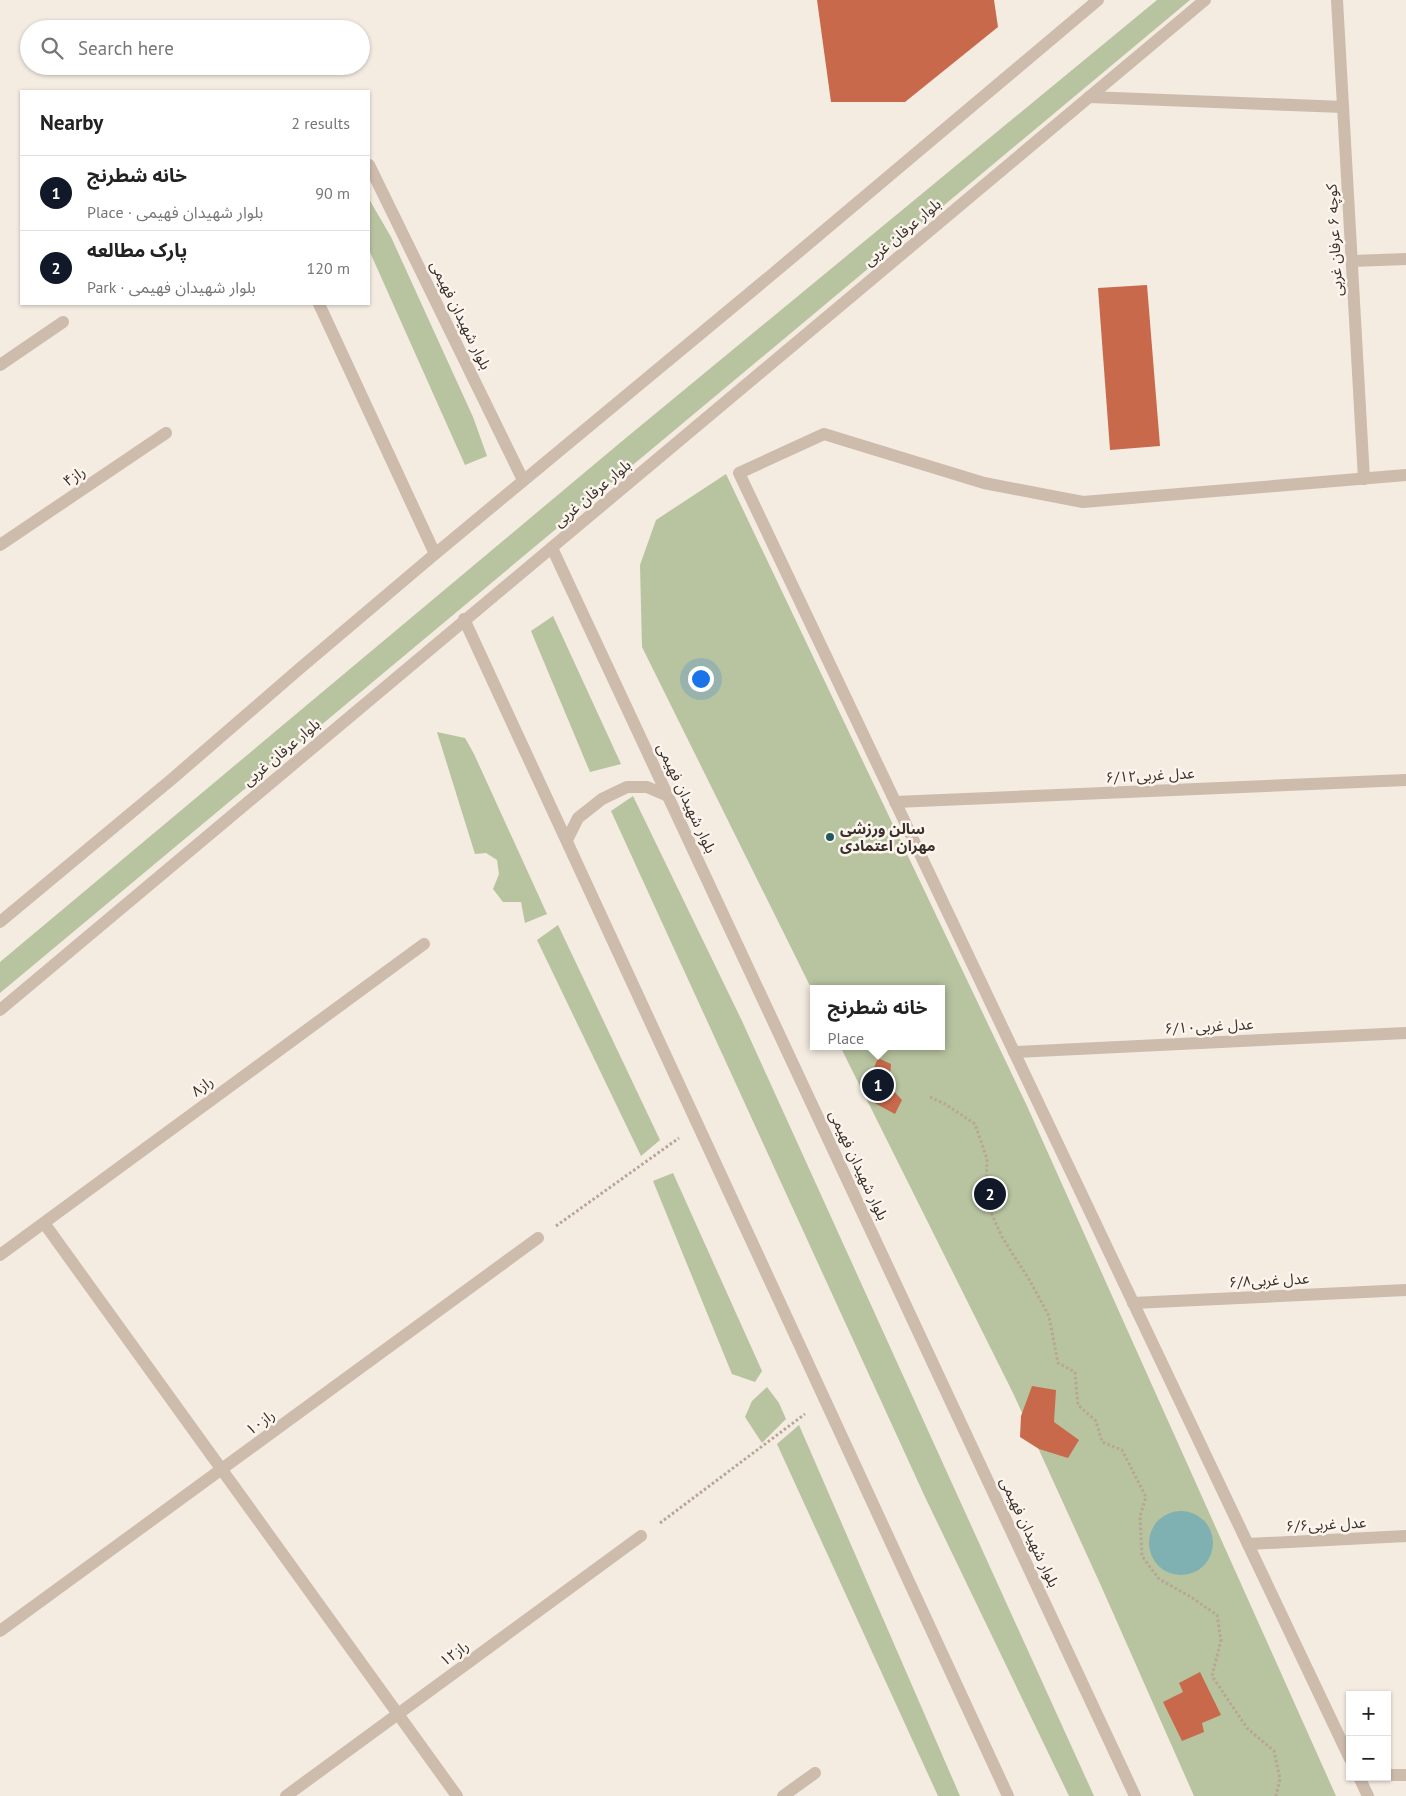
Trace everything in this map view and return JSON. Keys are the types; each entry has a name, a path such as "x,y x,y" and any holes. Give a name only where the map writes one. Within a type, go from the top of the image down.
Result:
{"street":[{"path":"0,922 172,779 523,480 769,277 1098,0"},
{"name":"بلوار عرفان غربی","path":"0,1010 464,619 552,548 1205,0"},
{"name":"کوچه ۶ عرفان غربی","path":"1337,0 1364,479"},
{"path":"1089,97 1343,107"},
{"name":"بلوار شهیدان فهیمی","path":"370,167 523,480"},
{"path":"1352,261 1406,259"},
{"path":"319,305 435,554"},
{"path":"0,364 64,322"},
{"name":"راز۴","path":"0,545 166,434"},
{"path":"1346,1750 738,473 824,434 984,483 1083,502 1406,475"},
{"name":"بلوار شهیدان فهیمی","path":"552,548 1135,1796"},
{"path":"464,619 1008,1796"},
{"name":"۶/۱۲عدل غربی","path":"895,802 1406,780"},
{"path":"567,840 578,818 602,798 627,786 647,787 668,796"},
{"name":"راز۸","path":"0,1255 424,944"},
{"name":"۶/۱۰عدل غربی","path":"1014,1052 1406,1033"},
{"path":"44,1223 457,1796"},
{"name":"راز۱۰","path":"0,1632 538,1238"},
{"name":"۶/۸عدل غربی","path":"1133,1303 1406,1290"},
{"name":"راز۱۲","path":"286,1796 641,1536"},
{"name":"۶/۶عدل غربی","path":"1248,1544 1406,1536"},
{"path":"783,1796 815,1773"},
{"path":"1391,1775 1406,1775"},
{"path":"1361,1781 1368,1796"}],"path":[{"path":"930,1097 945,1104 975,1124 987,1159 986,1201 1002,1237 1030,1281 1049,1316 1058,1363 1075,1372 1078,1404 1096,1421 1102,1442 1122,1450 1146,1497 1140,1516 1142,1556 1159,1580 1191,1597 1217,1614 1222,1640 1212,1676 1248,1728 1274,1750 1280,1779 1276,1796"},
{"path":"538,1238 698,1124"},
{"path":"641,1536 825,1400"}],"green space":[{"path":"1157,0 1190,0 0,993 0,962 627,437"},
{"path":"370,201 391,237 473,417 487,456 465,465 370,252"},
{"path":"726,474 1027,1106 1336,1796 1194,1796 1013,1393 842,1050 945,1050 945,985 810,986 642,647 640,565 656,520"},
{"path":"553,616 621,764 590,772 531,631"},
{"path":"437,732 465,738 547,914 525,923 521,902 503,902 493,889 499,874 497,860 486,853 475,854"},
{"path":"633,796 742,1021 1094,1796 1069,1796 925,1497 611,811"},
{"path":"558,925 660,1140 641,1156 537,940"},
{"path":"673,1173 762,1371 755,1382 732,1374 653,1181"},
{"path":"767,1387 779,1403 786,1419 762,1443 745,1417 752,1401"},
{"path":"799,1425 960,1796 938,1796 777,1444"}],"water":[{"path":"1181,1511 1193,1513 1204,1520 1211,1531 1213,1543 1211,1555 1204,1566 1193,1573 1181,1575 1169,1573 1158,1566 1151,1555 1149,1543 1151,1531 1158,1520 1169,1513"}],"building":[{"path":"817,0 994,0 998,27 905,102 831,102"},
{"path":"1147,285 1160,446 1110,450 1098,288"},
{"path":"878,1058 891,1064 889,1086 902,1100 895,1114 867,1099 867,1084"},
{"path":"1032,1386 1056,1390 1054,1422 1079,1440 1068,1458 1039,1449 1020,1437 1021,1416"},
{"path":"1200,1672 1221,1715 1202,1723 1204,1732 1182,1741 1163,1702 1183,1692 1179,1683"}],"place":[{"name":"سالن ورزشی مهران اعتمادی","path":"830,837"},
{"name":"خانه شطرنج","path":"878,1085"},
{"name":"پارک مطالعه","path":"990,1194"}]}
